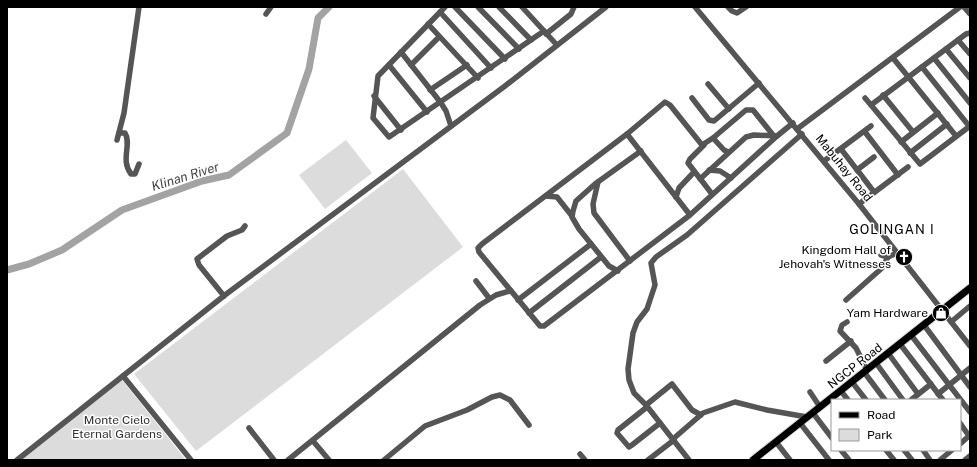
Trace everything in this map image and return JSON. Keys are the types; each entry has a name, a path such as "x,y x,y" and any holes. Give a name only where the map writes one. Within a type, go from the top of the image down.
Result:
{"main road":[{"name":"NGCP Road","path":"758,459 776,442 970,288"}],"street":[{"path":"117,140 139,7"},
{"path":"266,14 271,7"},
{"path":"445,7 378,76 374,96 373,118 386,136 390,137 478,78 519,48 571,14 574,7"},
{"path":"455,7 505,59"},
{"path":"478,7 519,48"},
{"path":"499,7 531,40"},
{"path":"522,7 556,44"},
{"path":"17,460 224,296 505,86 556,44 606,7"},
{"name":"Mabuhay Road","path":"695,7 859,204 970,346"},
{"path":"728,7 734,13 746,7"},
{"path":"797,129 960,7"},
{"path":"964,7 970,14"},
{"path":"440,12 491,68"},
{"path":"428,24 478,78"},
{"path":"871,105 958,40 970,33"},
{"path":"411,65 439,37"},
{"path":"958,40 970,54"},
{"path":"946,49 970,78"},
{"path":"401,52 441,103 446,111 451,126"},
{"path":"892,58 938,112 956,136"},
{"path":"934,58 970,103"},
{"path":"389,65 427,112"},
{"path":"430,90 467,65"},
{"path":"865,98 910,153 921,164 970,126 922,67"},
{"path":"692,98 712,121 718,119 759,83"},
{"path":"708,84 729,109"},
{"path":"374,96 401,130"},
{"path":"883,96 913,132"},
{"path":"704,146 670,105 665,102 627,134 482,244 478,248 482,257 540,326 544,326 618,271 690,214 775,136 793,123"},
{"path":"712,194 694,172 688,161 704,146 750,108 775,136"},
{"path":"901,142 938,112"},
{"path":"910,153 947,124"},
{"path":"824,161 865,132 871,126"},
{"path":"865,132 898,175"},
{"path":"119,133 125,133 127,137 125,162 131,174 134,174 137,171 139,164"},
{"path":"627,134 690,214"},
{"path":"686,459 660,423 632,390 629,380 628,369 632,333 637,322 647,309 654,291 655,281 651,266 652,261 687,235 802,134"},
{"path":"700,179 746,137 775,136"},
{"path":"713,138 724,150 728,152"},
{"path":"841,149 874,192"},
{"path":"572,216 576,201 598,182 640,151"},
{"path":"857,170 874,157"},
{"path":"859,204 908,167"},
{"path":"709,170 720,171 731,178"},
{"path":"676,197 679,188 694,172"},
{"path":"598,182 593,204 594,213 630,261"},
{"path":"546,196 557,196 591,244 609,266 618,271"},
{"path":"224,296 199,265 197,259 227,236 242,230 244,226"},
{"path":"518,300 591,244"},
{"path":"846,300 882,268 888,257 897,252"},
{"path":"881,255 888,257"},
{"path":"529,313 602,257"},
{"path":"476,282 489,298"},
{"path":"288,460 489,298 510,291"},
{"path":"951,322 970,306"},
{"path":"847,322 840,329 851,341 866,371 884,399"},
{"path":"924,325 970,388"},
{"path":"911,335 960,399"},
{"path":"826,361 851,341"},
{"path":"900,344 941,399"},
{"path":"888,353 918,394"},
{"path":"876,363 902,399"},
{"path":"938,394 970,368"},
{"path":"123,376 191,460"},
{"path":"852,382 865,399"},
{"path":"660,423 632,445 626,445 617,433 618,430 672,384 692,410 701,415"},
{"path":"912,399 931,384"},
{"path":"841,391 847,399"},
{"path":"810,392 820,407"},
{"path":"384,460 425,426 459,414 492,397 500,395 510,400 529,425"},
{"path":"961,400 970,412"},
{"path":"648,460 701,415 735,402 767,410 810,415 831,437"},
{"path":"800,423 829,460"},
{"path":"961,424 970,435 961,443"},
{"path":"249,428 274,460"},
{"path":"313,441 329,460"},
{"path":"776,442 790,460"},
{"path":"842,451 849,460"},
{"path":"887,451 894,460"},
{"path":"905,451 912,460"},
{"path":"924,451 930,460"},
{"path":"940,460 951,451"},
{"path":"580,454 585,460"},
{"path":"965,460 970,456"}],"green space":[{"path":"346,140 372,173 325,209 299,175"},
{"path":"403,169 463,247 196,451 134,374"},
{"name":"Monte Cielo Eternal Gardens","path":"122,380 186,460 19,460"}],"waterway":[{"name":"Klinan River","path":"7,270 29,264 62,250 122,210 202,181 229,175 287,133 309,69 318,18 329,7"}],"place":[{"name":"Kingdom Hall of Jehovah's Witnesses","path":"904,257"},
{"name":"Yam Hardware","path":"941,313"}],"district":[{"name":"GOLINGAN I","path":"892,229"}]}
